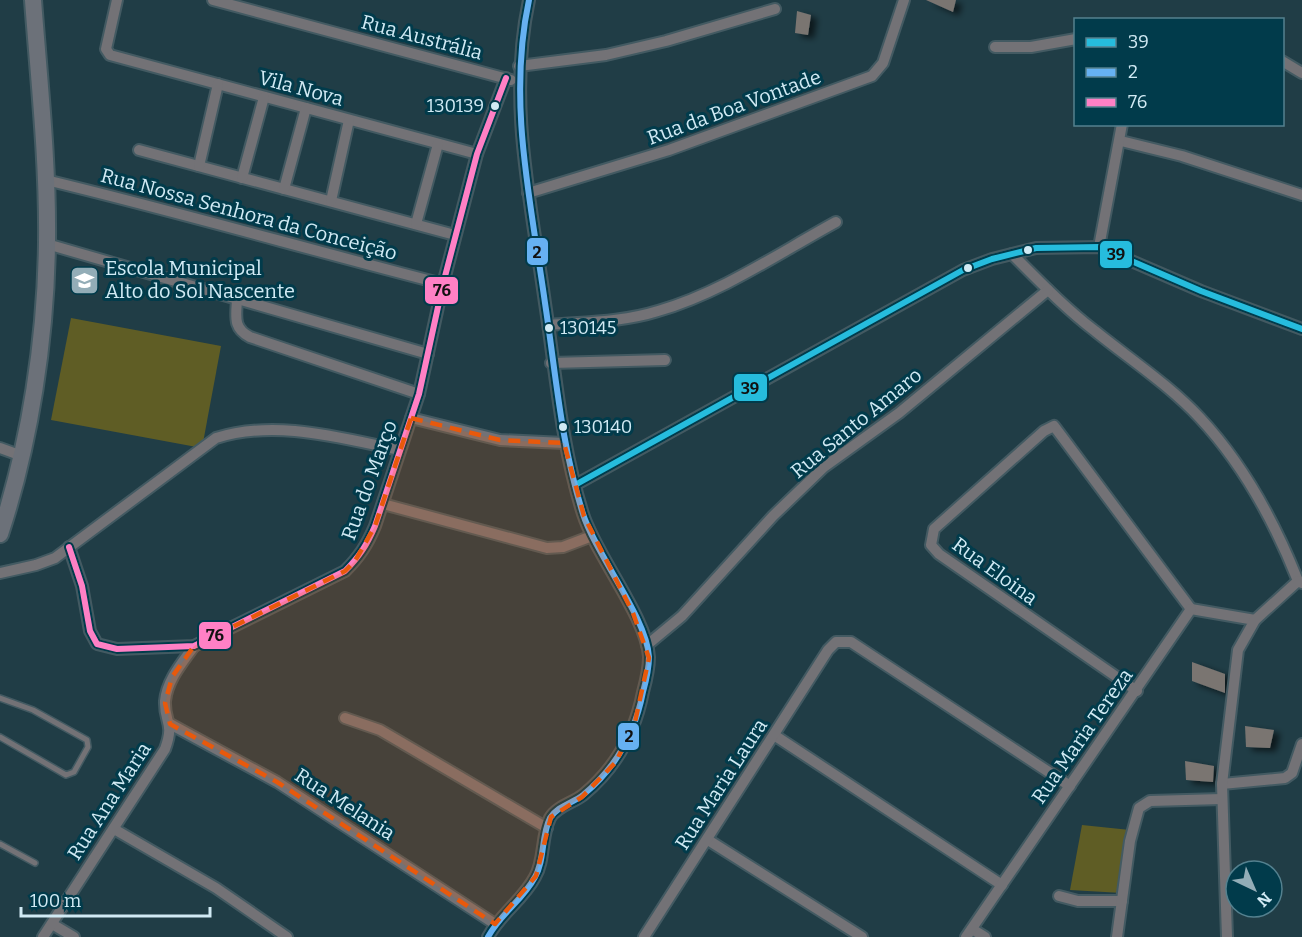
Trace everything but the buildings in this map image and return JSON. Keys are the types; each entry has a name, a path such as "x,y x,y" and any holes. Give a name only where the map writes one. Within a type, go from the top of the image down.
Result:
{"main road":[{"path":"0,534 22,456 33,398 47,244 46,180 33,0"}],"street":[{"name":"Vila Nova","path":"117,0 106,49 110,56 477,154"},
{"name":"Rua Austrália","path":"213,0 518,82"},
{"path":"488,937 495,924 536,876 551,817 558,810 582,797 616,762 633,729 643,694 649,658 647,645 633,613 592,536 564,443 551,363 549,325 520,127 519,66 529,0"},
{"name":"Rua da Boa Vontade","path":"528,194 669,150 872,76 883,63 904,0"},
{"path":"519,66 606,55 666,41 775,9"},
{"path":"995,47 1031,47 1074,39"},
{"path":"1284,62 1302,73"},
{"name":"Rua do Março","path":"69,547 82,586 90,631 98,644 117,649 194,646 345,571 366,547 383,504 419,394 443,284 477,154 506,78"},
{"path":"199,166 218,84"},
{"path":"242,177 264,97"},
{"path":"284,189 306,108"},
{"path":"331,201 349,120"},
{"path":"1100,247 1121,141 1122,126"},
{"path":"1121,141 1182,156 1302,195"},
{"path":"416,224 438,144"},
{"path":"139,150 455,235"},
{"name":"Rua Nossa Senhora da Conceição","path":"46,180 192,216 265,239 443,284"},
{"path":"549,325 627,318 681,304 708,292 836,222"},
{"path":"47,244 428,354"},
{"path":"575,485 963,270 1012,254 1052,247 1100,247 1201,291 1302,329"},
{"path":"1012,254 1093,330 1167,387 1200,419 1222,445 1255,494 1285,548 1300,582 1254,620 1238,651 1222,784 1227,937"},
{"name":"Rua Santo Amaro","path":"647,645 682,616 773,516 824,467 899,413 1048,290"},
{"path":"237,300 238,330 250,337 419,394"},
{"path":"551,363 665,360"},
{"path":"411,418 500,440 564,443"},
{"name":"Rua Eloina","path":"1137,691 963,573 931,545 934,529 1044,431 1054,426 1064,436 1191,609"},
{"path":"0,573 55,558 216,438 238,431 286,429 400,450"},
{"path":"0,448 22,456"},
{"path":"383,504 547,548 563,548 592,536"},
{"path":"1191,609 1254,620"},
{"name":"Rua Maria Tereza","path":"969,933 1137,691 1191,609"},
{"name":"Rua Maria Laura","path":"648,936 828,650 837,642 851,642 1070,786"},
{"name":"Rua Ana Maria","path":"43,937 165,748 170,733 165,703 168,688 172,677 194,646"},
{"path":"345,718 380,730 547,828"},
{"name":"Rua Melania","path":"170,724 277,782 495,924"},
{"path":"774,735 909,826 1002,885"},
{"path":"1222,784 1280,780 1289,776 1302,744"},
{"path":"1117,937 1134,818 1143,804 1150,801 1222,799"},
{"path":"114,829 216,888 287,937"},
{"path":"708,840 862,937"},
{"path":"1059,896 1078,901 1122,901"},
{"path":"52,924 74,937"},
{"path":"969,933 985,937"}],"lane":[{"path":"0,698 33,710 87,740 88,747 74,772 66,774 0,737"},
{"path":"0,844 35,863"}],"highlighted area":[{"path":"411,418 500,440 564,443 584,516 633,613 649,658 635,722 616,762 582,797 551,817 536,876 495,924 277,782 170,724 165,703 172,677 194,646 345,571 355,561 375,526"}],"shaded area":[{"path":"71,318 221,346 202,448 51,420"},
{"path":"1082,825 1130,830 1122,893 1070,890"}],"transit line":[{"name":"2","path":"488,937 535,877 550,818 557,810 579,798 595,785 622,749 635,722 649,661 646,641 640,624 589,530 569,462 564,435 523,152 520,76 529,0"},
{"name":"76","path":"69,547 82,586 90,631 97,644 117,649 194,646 345,571 350,566 369,539 375,526 419,394 443,284 477,154 506,78"},
{"name":"39","path":"575,485 963,270 992,259 1036,248 1099,247 1201,291 1302,329"}],"place":[{"name":"130139","path":"495,106"},
{"name":"Escola Municipal Alto do Sol Nascente","path":"84,280"},
{"name":"130145","path":"549,328"},
{"name":"130140","path":"563,427"}]}
